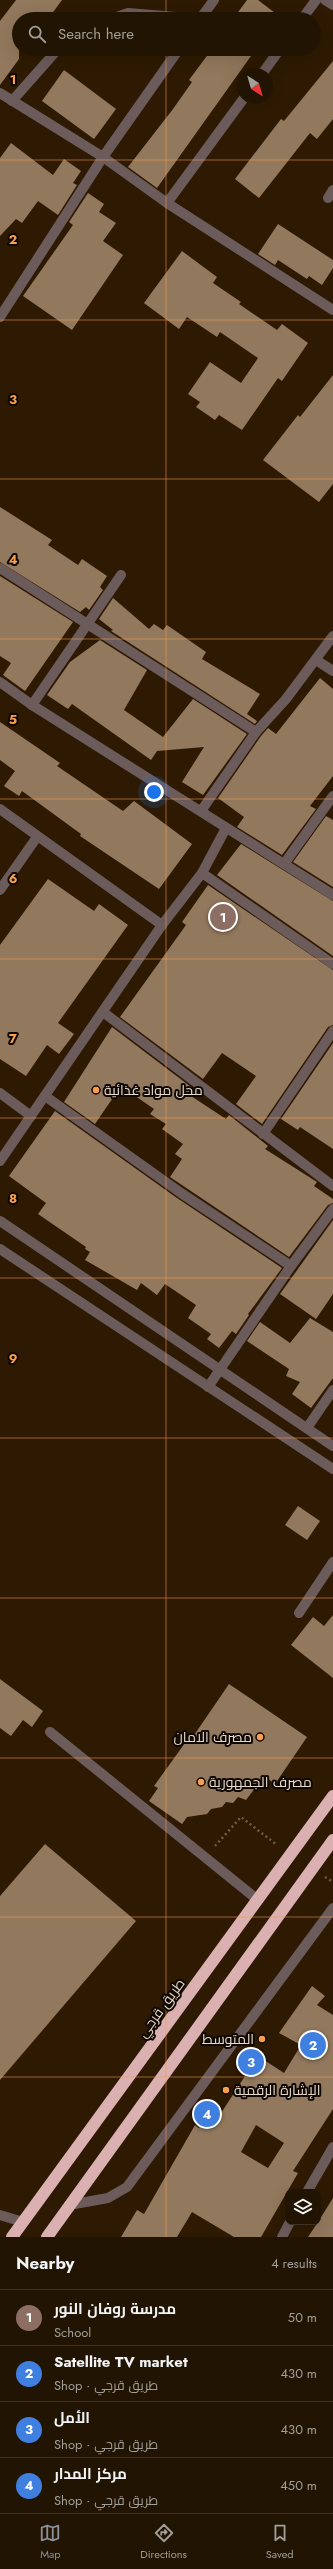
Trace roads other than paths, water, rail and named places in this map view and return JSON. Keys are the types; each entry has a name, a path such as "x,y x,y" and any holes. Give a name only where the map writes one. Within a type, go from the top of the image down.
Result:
{"highway":[{"name":"طريق قرجي","path":"12,2237 333,1796"},
{"path":"47,2237 333,1840"}],"street":[{"path":"205,12 214,0"},
{"path":"307,12 316,0"},
{"path":"326,0 333,5"},
{"path":"12,101 52,56"},
{"path":"0,317 103,157 174,56"},
{"path":"266,68 275,56"},
{"path":"0,93 103,157 166,203 333,310"},
{"path":"166,203 240,104"},
{"path":"0,568 85,625 256,732"},
{"path":"32,705 120,575"},
{"path":"201,811 256,732 316,660 333,636"},
{"path":"316,660 333,671"},
{"path":"0,682 32,705 333,895"},
{"path":"284,864 333,796"},
{"path":"0,809 37,837 162,924"},
{"path":"0,1161 162,924 202,873 226,828"},
{"path":"0,890 37,837"},
{"path":"202,873 333,964"},
{"path":"103,1012 333,1186"},
{"path":"263,1134 333,1032"},
{"path":"0,1093 31,1116"},
{"path":"45,1096 181,1193 291,1266"},
{"path":"208,1387 291,1266 333,1209"},
{"path":"0,1221 220,1368 333,1446"},
{"path":"0,1249 333,1470"},
{"path":"307,1428 333,1390"},
{"path":"299,1613 333,1562"},
{"path":"50,1732 258,1900"},
{"path":"69,2205 108,2198 127,2187 333,1908"},
{"path":"309,2189 333,2147"},
{"path":"0,2215 23,2222"},
{"path":"282,2237 288,2225"}],"place":[{"name":"مدرسة روفان النور","path":"223,917"},
{"name":"محل مواد غذائية","path":"96,1090"},
{"name":"مصرف الامان","path":"260,1737"},
{"name":"مصرف الجمهورية","path":"201,1782"},
{"name":"المتوسط","path":"262,2039"},
{"name":"Satellite TV market","path":"313,2045"},
{"name":"الأمل","path":"251,2062"},
{"name":"الإشارة الرقمية","path":"226,2090"},
{"name":"مركز المدار","path":"207,2114"}]}
